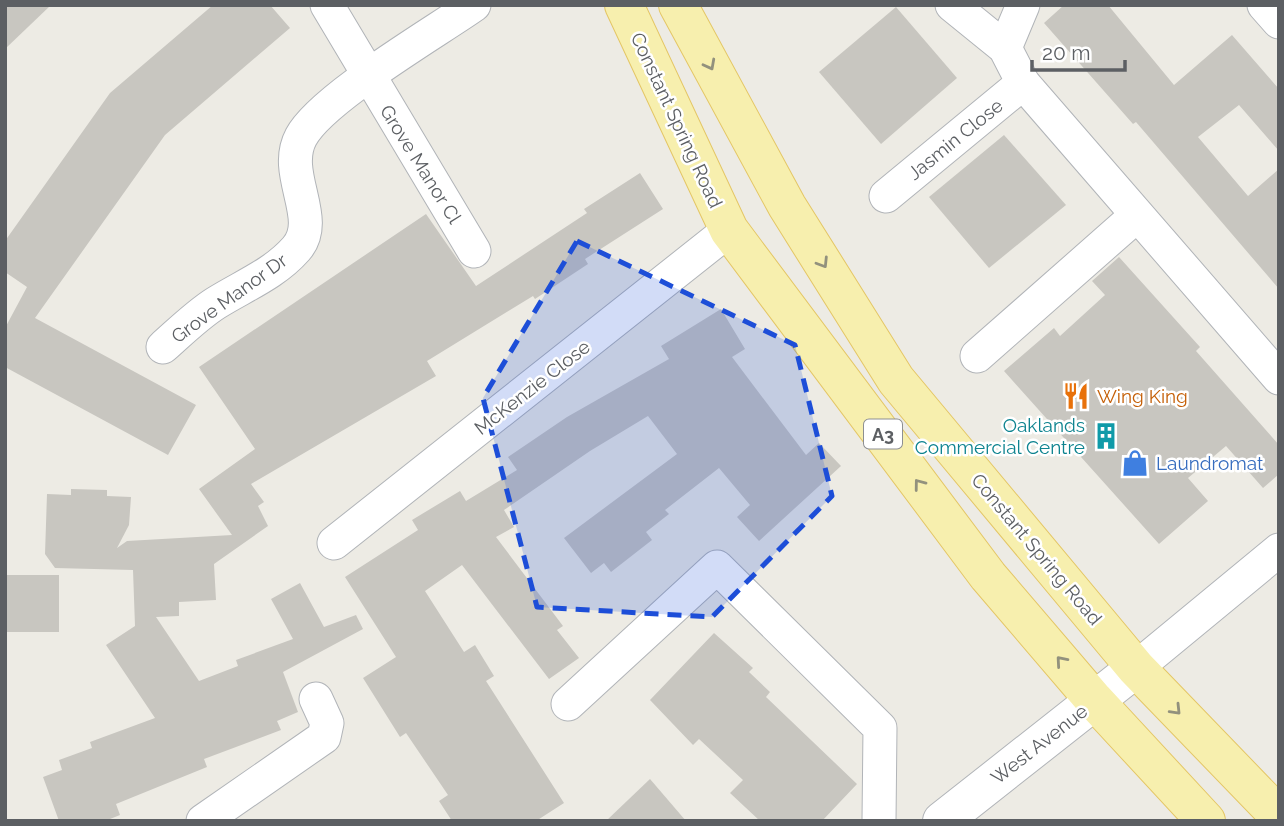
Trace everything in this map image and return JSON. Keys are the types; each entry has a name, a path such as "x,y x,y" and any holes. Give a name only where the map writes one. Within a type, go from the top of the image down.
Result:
{"main road":[{"name":"Constant Spring Road","path":"624,5 729,230 988,576 1094,700 1206,821"},
{"name":"Constant Spring Road","path":"678,5 787,206 895,380 1136,668 1279,816"}],"street":[{"name":"Grove Manor Cl","path":"327,5 368,78 474,251"},
{"name":"Grove Manor Dr","path":"163,346 215,303 256,282 298,248 307,223 293,172 300,138 319,113 474,5"},
{"path":"952,5 1005,48 1023,83 1279,378"},
{"path":"1005,48 1023,5"},
{"path":"1264,5 1279,22"},
{"name":"Jasmin Close","path":"886,196 1023,83"},
{"path":"976,356 1136,216"},
{"name":"McKenzie Close","path":"334,543 729,230"},
{"path":"1136,668 1279,550"},
{"path":"568,704 717,567 880,728 879,821"},
{"name":"West Avenue","path":"942,821 1136,668"},
{"path":"203,821 324,737 327,723 316,699"}],"highlighted area":[{"path":"577,241 795,345 832,496 712,617 537,607 483,398"}],"building":[{"path":"5,5 51,5 5,49"},
{"path":"213,5 270,5 290,28 165,135 35,318 196,405 168,455 5,367 5,328 27,287 5,272 5,241 110,93"},
{"path":"1064,5 1108,5 1174,85 1232,35 1279,89 1279,151 1239,105 1198,137 1248,196 1279,169 1279,289 1136,122 1133,124 1044,23"},
{"path":"896,7 957,78 881,144 819,72"},
{"path":"1004,135 1066,205 989,268 929,197"},
{"path":"640,173 663,209 585,259 588,264 535,299 533,296 427,361 436,376 251,484 264,502 258,506 268,526 214,564 216,600 179,602 179,616 156,617 199,681 238,666 236,660 293,639 271,599 300,583 324,627 356,615 363,629 283,672 298,712 277,721 281,730 204,759 207,767 116,804 120,815 105,821 59,821 43,777 62,770 59,760 92,748 90,742 155,718 106,645 135,626 133,570 55,568 45,554 47,494 71,495 71,489 107,490 107,496 131,497 129,525 117,548 127,541 232,535 199,489 255,449 199,367 426,214 476,286 587,213 584,209"},
{"path":"1119,257 1200,347 1196,351 1279,445 1279,474 1263,488 1226,446 1188,478 1208,501 1159,544 1004,371 1054,328 1060,336 1105,295 1092,281"},
{"path":"721,309 745,349 732,357 806,455 819,443 841,466 759,541 737,517 750,505 719,468 665,510 669,514 646,532 652,540 611,572 604,563 591,573 564,538 677,454 648,416 590,451 504,510 514,527 496,537 563,626 557,630 579,658 549,679 462,565 425,591 464,652 475,645 494,676 486,681 564,803 536,821 452,821 439,801 448,795 406,733 400,737 363,678 396,657 345,577 418,530 412,520 460,491 466,501 517,470 508,457 567,417 669,359 661,346"},
{"path":"5,575 59,575 59,632 5,632"},
{"path":"714,633 753,668 749,672 770,692 766,697 857,784 822,821 760,821 730,793 743,780 699,739 693,745 650,700"},
{"path":"650,779 686,821 606,821"}],"place":[{"name":"Wing King","path":"1076,396"},
{"name":"Oaklands Commercial Centre","path":"1106,436"},
{"name":"Laundromat","path":"1135,463"}]}
